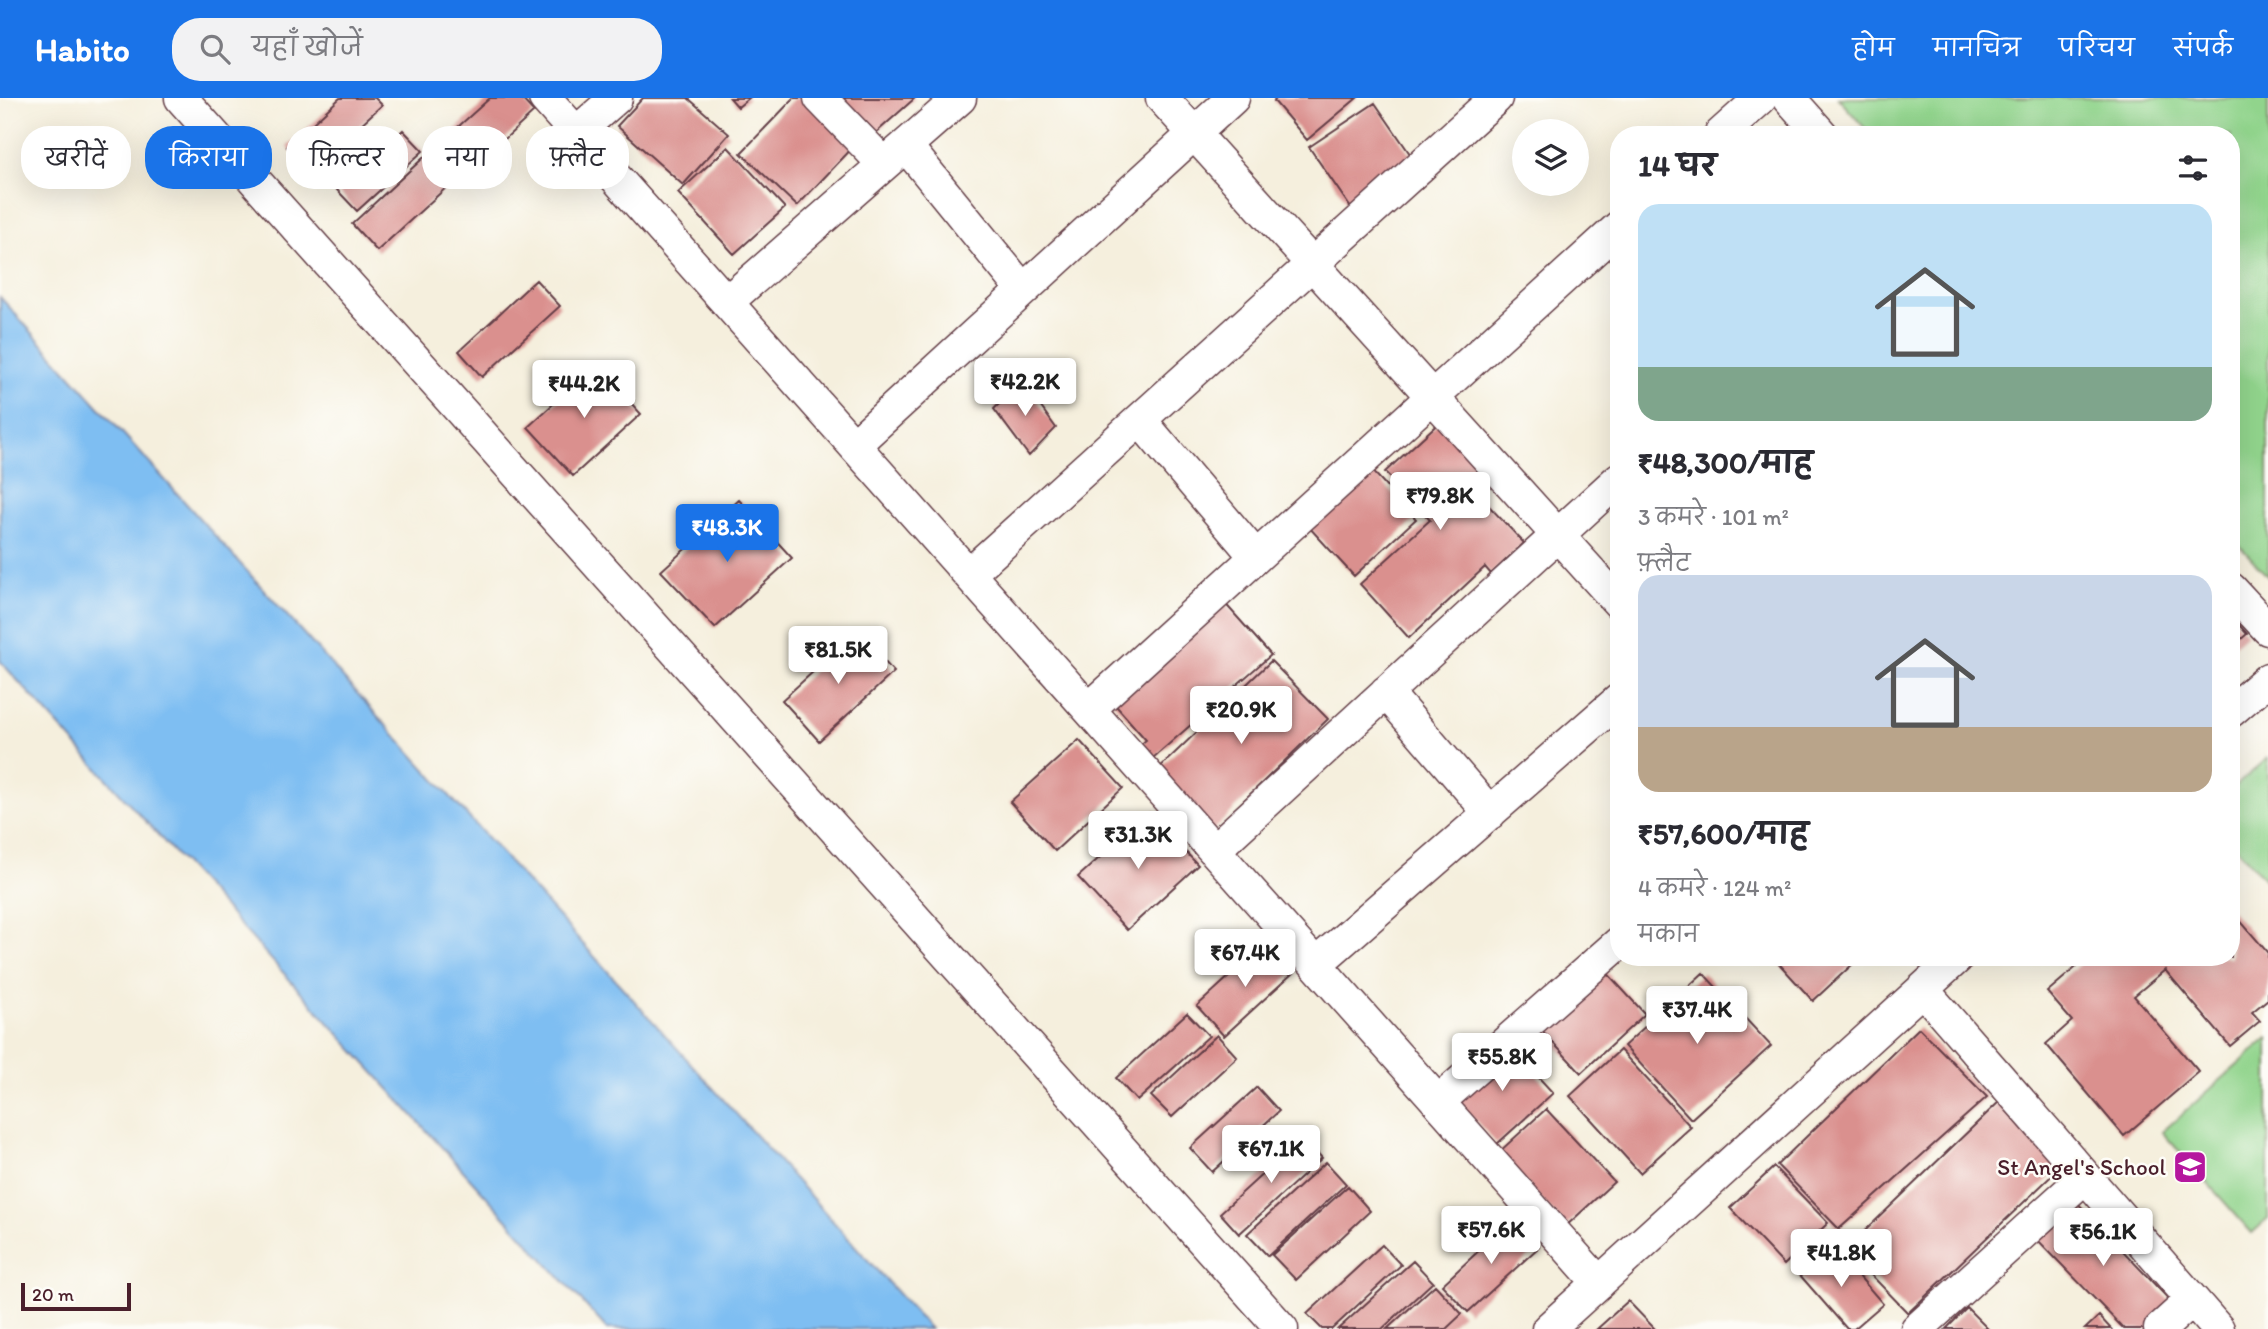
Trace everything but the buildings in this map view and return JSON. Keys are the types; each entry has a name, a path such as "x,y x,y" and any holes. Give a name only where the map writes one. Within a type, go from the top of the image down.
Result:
{"street":[{"path":"181,98 1282,1329"},
{"path":"545,98 569,126"},
{"path":"585,126 617,98"},
{"path":"820,98 895,155 1023,290"},
{"path":"727,303 960,98"},
{"path":"1162,98 1610,593"},
{"path":"854,445 1233,98"},
{"path":"969,574 1496,98"},
{"path":"1730,126 1761,98"},
{"path":"1789,98 1814,126"},
{"path":"625,189 1599,1283"},
{"path":"1088,709 1432,397 1610,247"},
{"path":"1140,420 1256,557"},
{"path":"1214,850 1610,487"},
{"path":"2240,599 2268,629"},
{"path":"2240,703 2268,679"},
{"path":"1386,692 1490,813"},
{"path":"1316,964 1610,708"},
{"path":"1438,1102 1610,951"},
{"path":"1548,1329 1948,966"},
{"path":"1923,990 2218,1329"},
{"path":"1917,1329 2085,1177"},
{"path":"2160,1329 2192,1300"}],"green space":[{"path":"1838,98 2268,98 2268,577 2240,546 2240,126 1863,126"},
{"path":"2268,758 2268,883 2240,851 2240,782"},
{"path":"2268,1038 2268,1219 2252,1233 2162,1132"}],"water":[{"path":"0,297 930,1329 607,1329 0,661"}],"place":[{"name":"St Angel's School","path":"2190,1167"}]}
